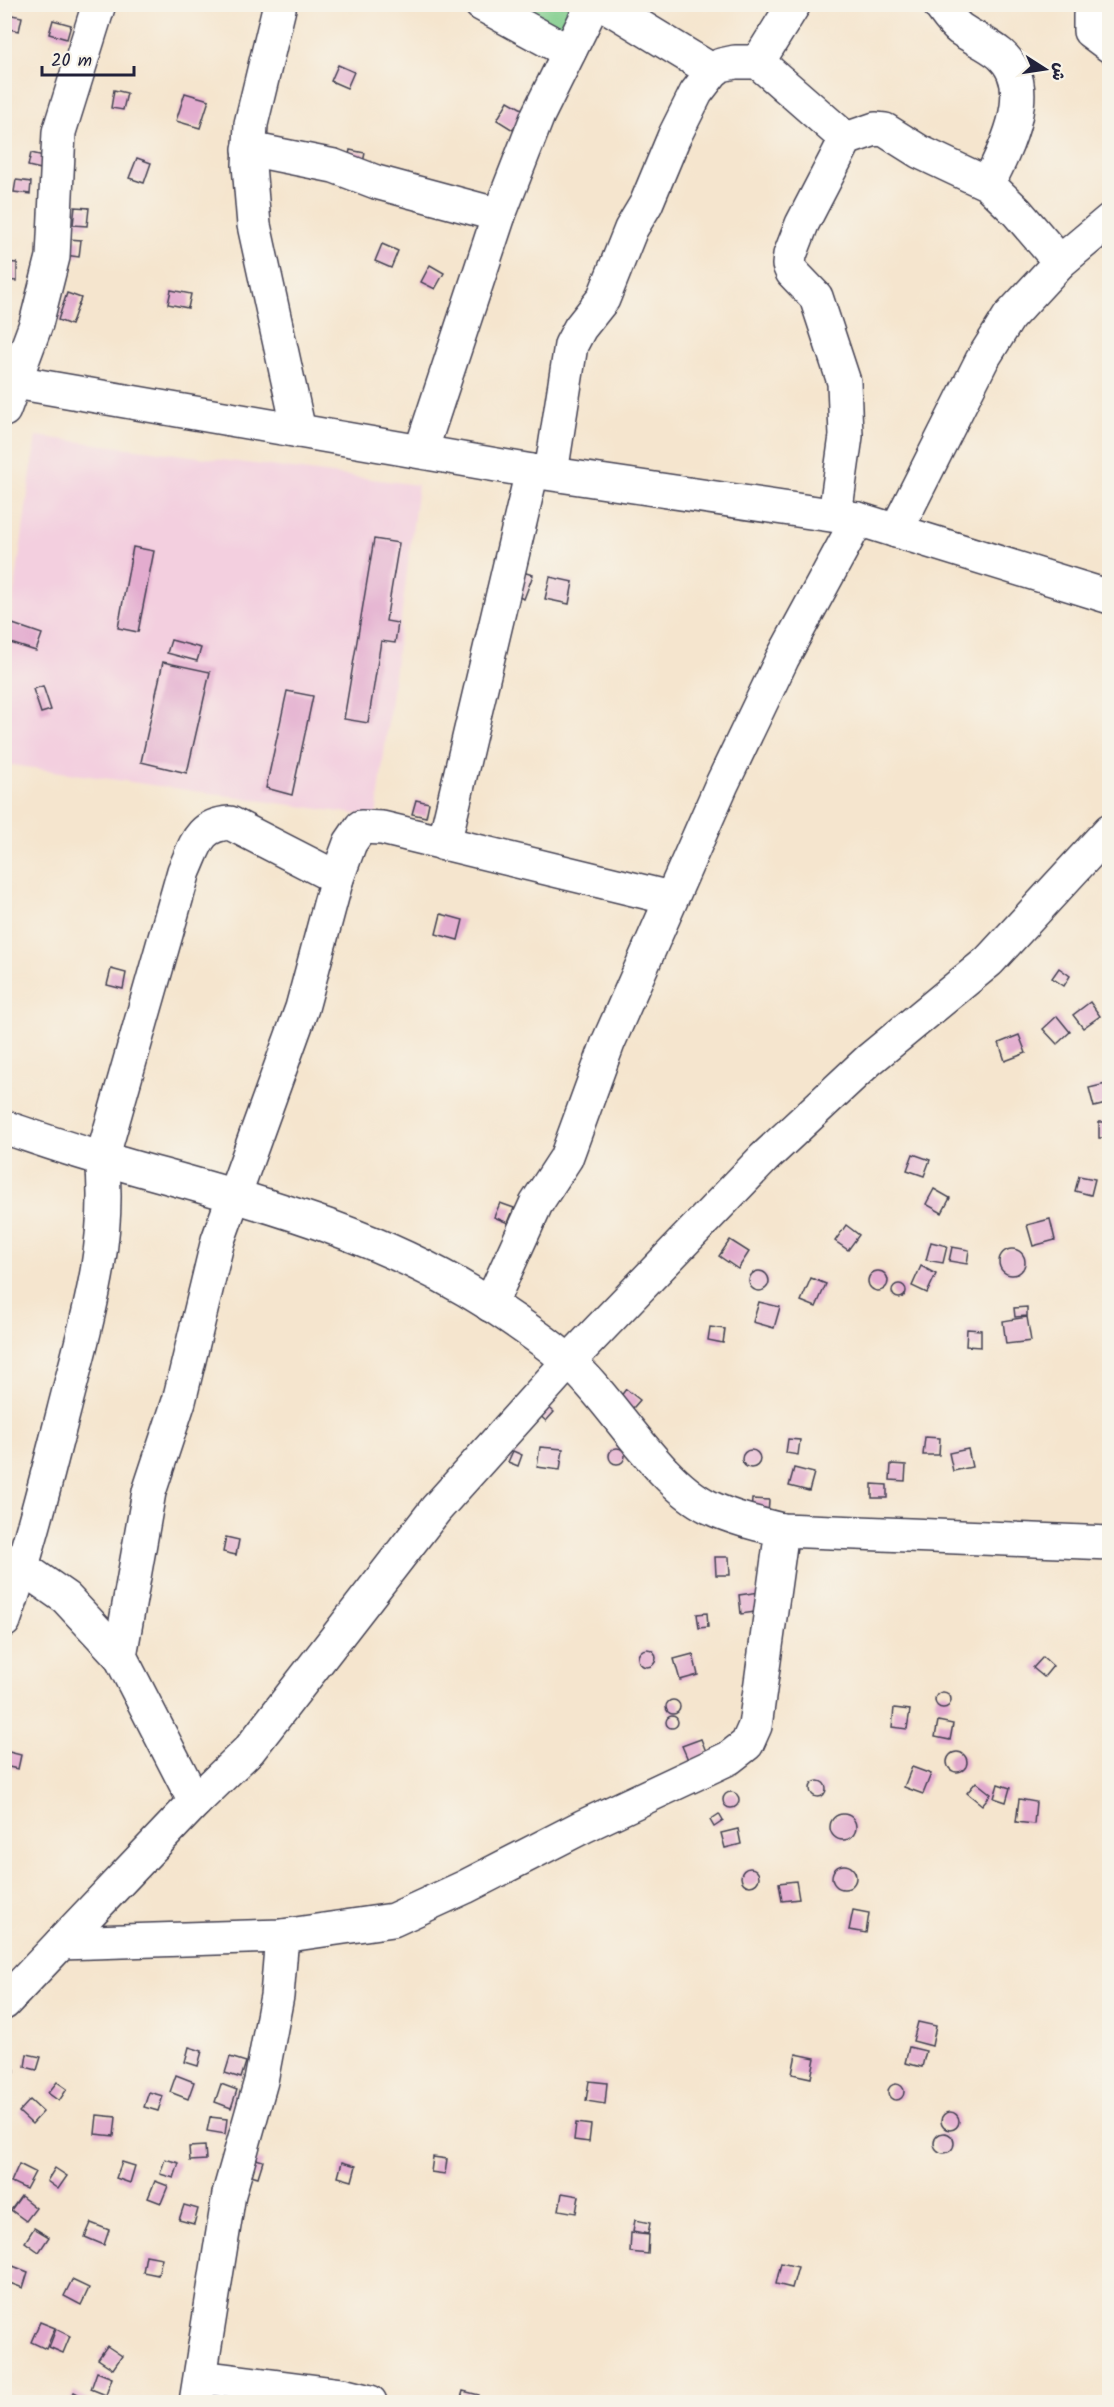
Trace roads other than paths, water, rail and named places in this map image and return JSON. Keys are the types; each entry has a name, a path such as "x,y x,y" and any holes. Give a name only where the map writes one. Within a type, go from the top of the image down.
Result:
{"street":[{"path":"279,4 251,124 249,149 254,225 298,430"},
{"path":"480,4 569,52"},
{"path":"421,452 499,215 538,115 593,4"},
{"path":"603,4 713,71"},
{"path":"758,62 794,4"},
{"path":"939,4 958,28 1001,55 1014,72 1017,94 1015,117 1004,150 988,184"},
{"path":"1095,4 1090,15 1090,31 1110,46"},
{"path":"92,6 59,132 53,257 36,324 10,396 298,430 541,472 847,517 1110,597"},
{"path":"444,844 541,472 571,345 580,328 603,299 632,228 646,204 674,137 696,93 713,71 721,65 735,62 758,62 846,139"},
{"path":"490,1305 536,1204 566,1158 608,1043 651,949 670,898 847,517 844,382 816,297 792,272 789,265 790,255 802,224 846,139 875,129 885,130 929,157 988,184 1017,212 1060,262"},
{"path":"249,149 334,166 376,182 499,215"},
{"path":"896,531 982,360 1009,317 1060,262 1110,220"},
{"path":"4,1621 14,1564 92,1303 105,1227 106,1192 102,1159 184,871 199,837 214,824 230,823 337,878"},
{"path":"120,1656 149,1492 178,1401 218,1240 302,1008 337,878 350,843 361,827 382,828 670,898"},
{"path":"4,2003 195,1802 250,1749 436,1509 569,1361 764,1158 869,1060 989,961 1110,830"},
{"path":"4,1127 102,1159 234,1194 342,1229 490,1305 569,1361 671,1478 707,1506 741,1520 782,1530 1110,1543"},
{"path":"62,1943 282,1936 393,1920 729,1758 747,1744 755,1726 782,1530"},
{"path":"14,1564 66,1598 120,1656 195,1802"},
{"path":"282,1936 277,1996 261,2081 229,2194 198,2390 342,2395 370,2403"}]}
